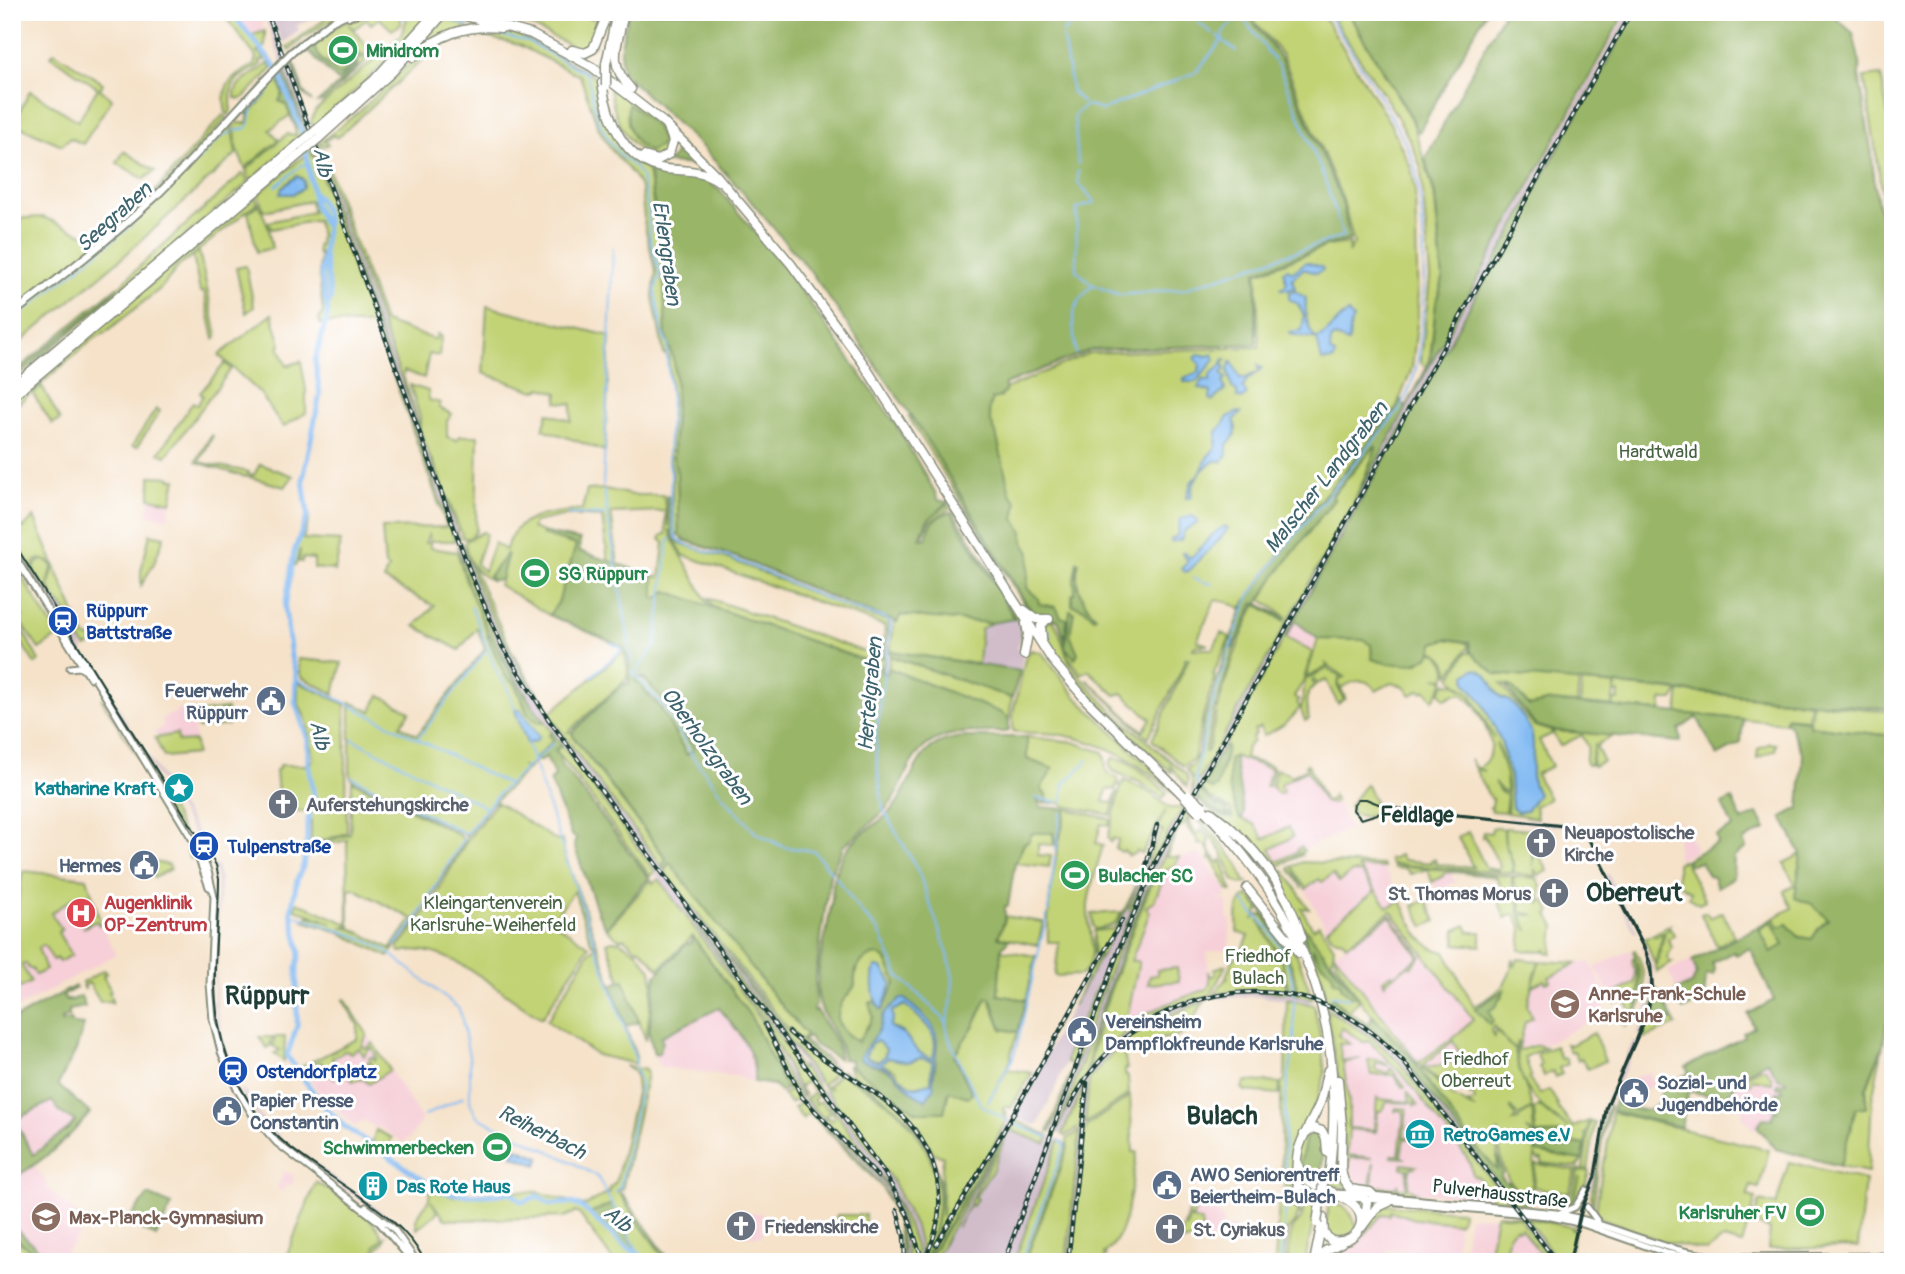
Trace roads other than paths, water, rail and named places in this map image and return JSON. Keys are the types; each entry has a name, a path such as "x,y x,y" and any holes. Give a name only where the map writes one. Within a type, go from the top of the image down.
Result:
{"highway":[{"path":"393,72 432,24 436,12"},
{"path":"316,135 445,12"},
{"path":"474,12 537,32 572,50 631,89 708,159 772,232 810,281 905,418 1042,638 1092,700 1189,795 1265,887 1301,952 1318,992 1333,1047 1340,1097 1342,1175 1350,1189 1370,1192 1366,1196 1365,1223"},
{"path":"572,50 585,53 593,49 613,12"},
{"path":"613,12 604,63 604,85 606,105 614,126 636,156 658,167 704,173 731,192"},
{"path":"624,12 615,64 620,76 631,89"},
{"path":"454,13 531,34 598,71 663,122 731,192 791,264 863,363 1046,652 1086,700 1201,809 1237,833 1272,874 1296,920 1301,952 1320,1016 1328,1070 1330,1108 1327,1177"},
{"path":"12,387 393,72 438,39 461,30 481,27 531,34"},
{"path":"604,85 618,126 630,144 642,155 658,160 671,151 673,138 663,122"},
{"path":"12,397 253,188"},
{"path":"1024,610 1036,618 1049,619 1041,626 1042,638"},
{"path":"1025,621 1028,634 1024,655 1035,648 1046,652"},
{"path":"1248,888 1301,952"},
{"path":"1313,1262 1321,1222 1334,1108 1328,1034"},
{"path":"1304,1191 1296,1165 1298,1146 1319,1103 1328,1070"},
{"path":"1304,1191 1298,1165 1301,1141 1309,1129 1322,1131 1327,1152"},
{"path":"1298,1165 1308,1182 1332,1192"},
{"path":"1321,1222 1325,1236 1334,1242 1349,1238 1359,1228 1362,1219 1360,1211 1352,1201 1341,1197"},
{"path":"1313,1262 1329,1248 1353,1237 1378,1207 1390,1202"}],"main road":[{"path":"12,314 83,260 132,218 176,176 292,52 322,28 351,12"},
{"path":"322,28 363,12"},
{"path":"12,552 203,858 212,881 213,1020 221,1052 237,1089 254,1117 277,1143 397,1237 405,1244 415,1262"},
{"path":"63,632 81,657 99,691"},
{"path":"70,668 79,667 85,670"},
{"path":"1556,1213 1573,1209 1586,1190"},
{"name":"Pulverhausstraße","path":"1304,1191 1556,1213 1698,1255 1893,1259"},
{"name":"Pulverhausstraße","path":"1304,1191 1564,1219 1666,1253 1717,1262"},
{"path":"1587,1207 1600,1224"},
{"path":"405,1230 405,1244"},
{"path":"397,1237 415,1262"},
{"name":"Pulverhausstraße","path":"1790,1262 1893,1259"}],"water":[{"path":"297,176 304,181 303,188 293,194 280,194 282,188"},
{"path":"1306,262 1322,267 1323,270 1316,273 1303,269 1292,279 1295,288 1281,289 1287,284 1283,271 1288,269 1293,272"},
{"path":"1295,291 1306,298 1307,318 1314,337 1323,335 1348,313 1353,319 1348,342 1334,337 1331,340 1330,351 1335,355 1334,360 1322,361 1317,339 1290,334 1289,332 1302,330 1304,316 1298,304 1289,299 1289,293"},
{"path":"1198,354 1213,354 1215,360 1196,382 1184,382 1184,378 1199,372 1200,364 1195,359"},
{"path":"1224,359 1225,369 1221,374 1226,378 1223,382 1225,390 1212,401 1211,392 1198,388 1203,379 1210,381 1210,374 1220,367"},
{"path":"1230,362 1240,378 1257,372 1246,381 1243,388 1247,395 1241,399 1232,388 1228,371"},
{"path":"1241,413 1234,420 1235,434 1227,444 1227,454 1222,462 1213,462 1203,470 1193,486 1191,498 1186,498 1192,481 1216,447 1217,432 1228,417"},
{"path":"1192,516 1197,519 1197,524 1185,530 1181,540 1171,542 1171,539 1177,536 1180,519"},
{"path":"1225,526 1228,528 1224,534 1190,570 1186,572 1181,569 1188,561 1182,553 1193,556 1213,534"},
{"path":"1474,669 1487,675 1496,691 1518,710 1531,731 1532,779 1538,794 1526,811 1517,812 1512,808 1510,777 1501,741 1481,700 1466,683 1466,675"},
{"path":"520,709 539,737 536,741 527,744 515,710"},
{"path":"875,967 882,968 892,983 882,1010 876,1002 873,990"},
{"path":"900,999 905,999 933,1027 937,1042 934,1088 925,1100 914,1094 894,1073 915,1087 931,1083 932,1061 921,1058 908,1062 888,1058 881,1064 889,1069 861,1060 860,1057 879,1029 884,1014","holes":["905,1005 924,1022 933,1035 935,1050 932,1059 919,1052 905,1035 890,1026 892,1011","877,1041 886,1049 885,1056 878,1062 865,1057 871,1044"]},
{"path":"516,1148 540,1157 537,1165 513,1156"}],"waterway":[{"name":"Alb","path":"231,12 278,70 303,135 315,206 326,228 321,275 328,313 315,361 320,394 303,480 308,515 294,552 285,608 291,657 296,674 295,702 308,740 308,763 314,797 307,824 303,866 297,880 291,911 300,952 297,967 297,1026 287,1056 321,1103 345,1127 437,1189 474,1195 511,1192 522,1202 538,1196 550,1204 572,1203 583,1208 625,1246 640,1255 644,1262"},
{"name":"Erlengraben","path":"389,12 403,18 431,14"},
{"path":"1063,33 1075,19 1064,12"},
{"name":"Malscher Landgraben","path":"1200,789 1195,777 1209,715 1249,596 1291,540 1400,409 1411,385 1418,359 1423,313 1424,253 1420,195 1415,170 1409,151 1390,115 1326,12"},
{"path":"1078,171 1078,183 1095,202 1077,209 1076,270 1093,285 1120,295 1184,289 1343,236 1324,177 1279,67 1240,14 1223,32 1222,40 1196,72 1186,76"},
{"name":"Erlengraben","path":"444,16 468,26"},
{"path":"1199,23 1213,34"},
{"name":"Hertelgraben","path":"475,31 484,35 496,34 529,42 587,74 598,120 622,157 635,167 641,176 648,208 650,239 660,274 655,291 663,335 668,345 671,400 668,457 675,536 691,547 744,563 844,606 885,618 891,623 876,735 883,809 918,871 948,954 953,978 946,1025 949,1039 980,1104 1006,1120"},
{"path":"1217,36 1236,51"},
{"path":"1063,38 1072,92 1082,102"},
{"path":"1078,164 1074,115 1086,105 1102,110 1182,78"},
{"name":"Seegraben","path":"235,131 246,128 253,108 269,91 274,80"},
{"name":"Seegraben","path":"12,321 127,229 222,136 231,132"},
{"name":"Alb","path":"300,166 309,166"},
{"path":"276,186 298,168"},
{"path":"314,193 324,209 326,228"},
{"path":"603,486 613,248"},
{"path":"324,256 331,298 328,304"},
{"path":"1076,354 1073,317 1078,302 1092,286"},
{"name":"Oberholzgraben","path":"604,490 608,516"},
{"path":"568,514 604,515"},
{"name":"Oberholzgraben","path":"608,518 630,648"},
{"path":"635,673 656,645 670,539"},
{"path":"1193,578 1201,581"},
{"path":"1204,582 1212,584"},
{"path":"471,606 498,675 506,685 515,709"},
{"path":"1046,631 1051,635"},
{"path":"611,643 621,648"},
{"path":"591,677 622,649"},
{"name":"Oberholzgraben","path":"630,651 632,664"},
{"path":"419,737 485,652"},
{"name":"Oberholzgraben","path":"633,672 665,708 693,757 725,799 756,833 784,847 814,851 831,872"},
{"path":"300,681 348,704"},
{"path":"350,705 507,784"},
{"path":"352,739 485,807"},
{"path":"528,744 534,763"},
{"path":"352,777 466,834 499,793 552,744"},
{"path":"1062,803 1064,784 1088,760"},
{"path":"535,766 595,944"},
{"path":"1035,798 1057,802"},
{"path":"1056,851 1061,812"},
{"path":"395,945 414,923 463,839"},
{"path":"1048,912 1055,857"},
{"name":"Oberholzgraben","path":"835,876 861,912 879,931 898,975 946,1024"},
{"name":"Malscher Landgraben","path":"1244,901 1279,945 1289,969 1294,994"},
{"name":"Reiherbach","path":"291,914 359,937 387,951 458,1008 470,1062 470,1101 475,1114 597,1176 640,1255"},
{"path":"988,1102 1012,1060 1017,1045 1047,915"},
{"path":"596,947 636,1064"},
{"path":"1329,995 1349,998"},
{"name":"Malscher Landgraben","path":"1285,1179 1285,1097 1294,1045 1294,1000"},
{"path":"615,1192 620,1187 641,1083 635,1068"},
{"path":"424,1116 463,1097"},
{"path":"1014,1124 1048,1137"},
{"path":"1021,1262 1064,1147 1059,1140"},
{"name":"Alb","path":"370,1144 381,1152"},
{"name":"Malscher Landgraben","path":"1281,1262 1286,1201"}],"tram line":[{"path":"12,540 216,865 219,879 215,971 218,1020 227,1056 242,1091 263,1121 283,1141 396,1224 426,1262"},
{"path":"1569,1262 1580,1211 1594,1178 1606,1107 1646,1014 1651,992 1651,975 1646,954 1587,837 1578,828 1394,809 1361,819 1353,810 1358,799 1366,799 1386,807 1579,827 1587,834 1645,948 1651,964 1653,986 1648,1014 1607,1107 1595,1178 1582,1211 1570,1262"}],"railway":[{"path":"267,12 472,577 502,646 549,720 884,1172 908,1216 923,1262"},
{"path":"1004,1262 1121,944 1157,859 1631,12"},
{"path":"1145,870 1157,825"},
{"path":"936,1245 1122,920"},
{"path":"1070,1106 1090,1073 1116,1045 1146,1023 1180,1006 1217,996 1255,992 1293,996 1330,1007 1369,1031 1403,1061 1557,1262"},
{"path":"765,1024 802,1097 878,1177"},
{"path":"789,1032 897,1111 915,1130 929,1153 939,1190 939,1211 932,1242 923,1262"},
{"path":"1068,1262 1087,1083"},
{"path":"897,1210 904,1236 905,1262"}],"place":[{"name":"Minidrom","path":"343,50"},
{"name":"SG Rüppurr","path":"535,573"},
{"name":"Rüppurr Battstraße","path":"63,621"},
{"name":"Feuerwehr Rüppurr","path":"271,701"},
{"name":"Katharine Kraft","path":"179,788"},
{"name":"Auferstehungskirche","path":"283,804"},
{"name":"Neuapostolische Kirche","path":"1541,843"},
{"name":"Tulpenstraße","path":"204,846"},
{"name":"Hermes","path":"144,865"},
{"name":"Bulacher SC","path":"1075,875"},
{"name":"St. Thomas Morus","path":"1554,893"},
{"name":"Augenklinik OP-Zentrum","path":"81,913"},
{"name":"Anne-Frank-Schule Karlsruhe","path":"1565,1004"},
{"name":"Vereinsheim Dampflokfreunde Karlsruhe","path":"1082,1032"},
{"name":"Ostendorfplatz","path":"233,1071"},
{"name":"Sozial- und Jugendbehörde","path":"1634,1093"},
{"name":"Papier Presse Constantin","path":"227,1111"},
{"name":"RetroGames e.V","path":"1420,1134"},
{"name":"Schwimmerbecken","path":"497,1147"},
{"name":"AWO Seniorentreff Beiertheim-Bulach","path":"1167,1185"},
{"name":"Das Rote Haus","path":"373,1186"},
{"name":"Karlsruher FV","path":"1810,1212"},
{"name":"Max-Planck-Gymnasium","path":"46,1217"},
{"name":"Friedenskirche","path":"741,1226"},
{"name":"St. Cyriakus","path":"1170,1229"}],"district":[{"name":"Feldlage","path":"1417,815"},
{"name":"Oberreut","path":"1634,892"},
{"name":"Rüppurr","path":"267,995"},
{"name":"Bulach","path":"1222,1115"}],"park label":[{"name":"Hardtwald","path":"1658,451"},
{"name":"Kleingartenverein Karlsruhe-Weiherfeld","path":"493,913"},
{"name":"Friedhof Bulach","path":"1258,966"},
{"name":"Friedhof Oberreut","path":"1476,1069"}]}
